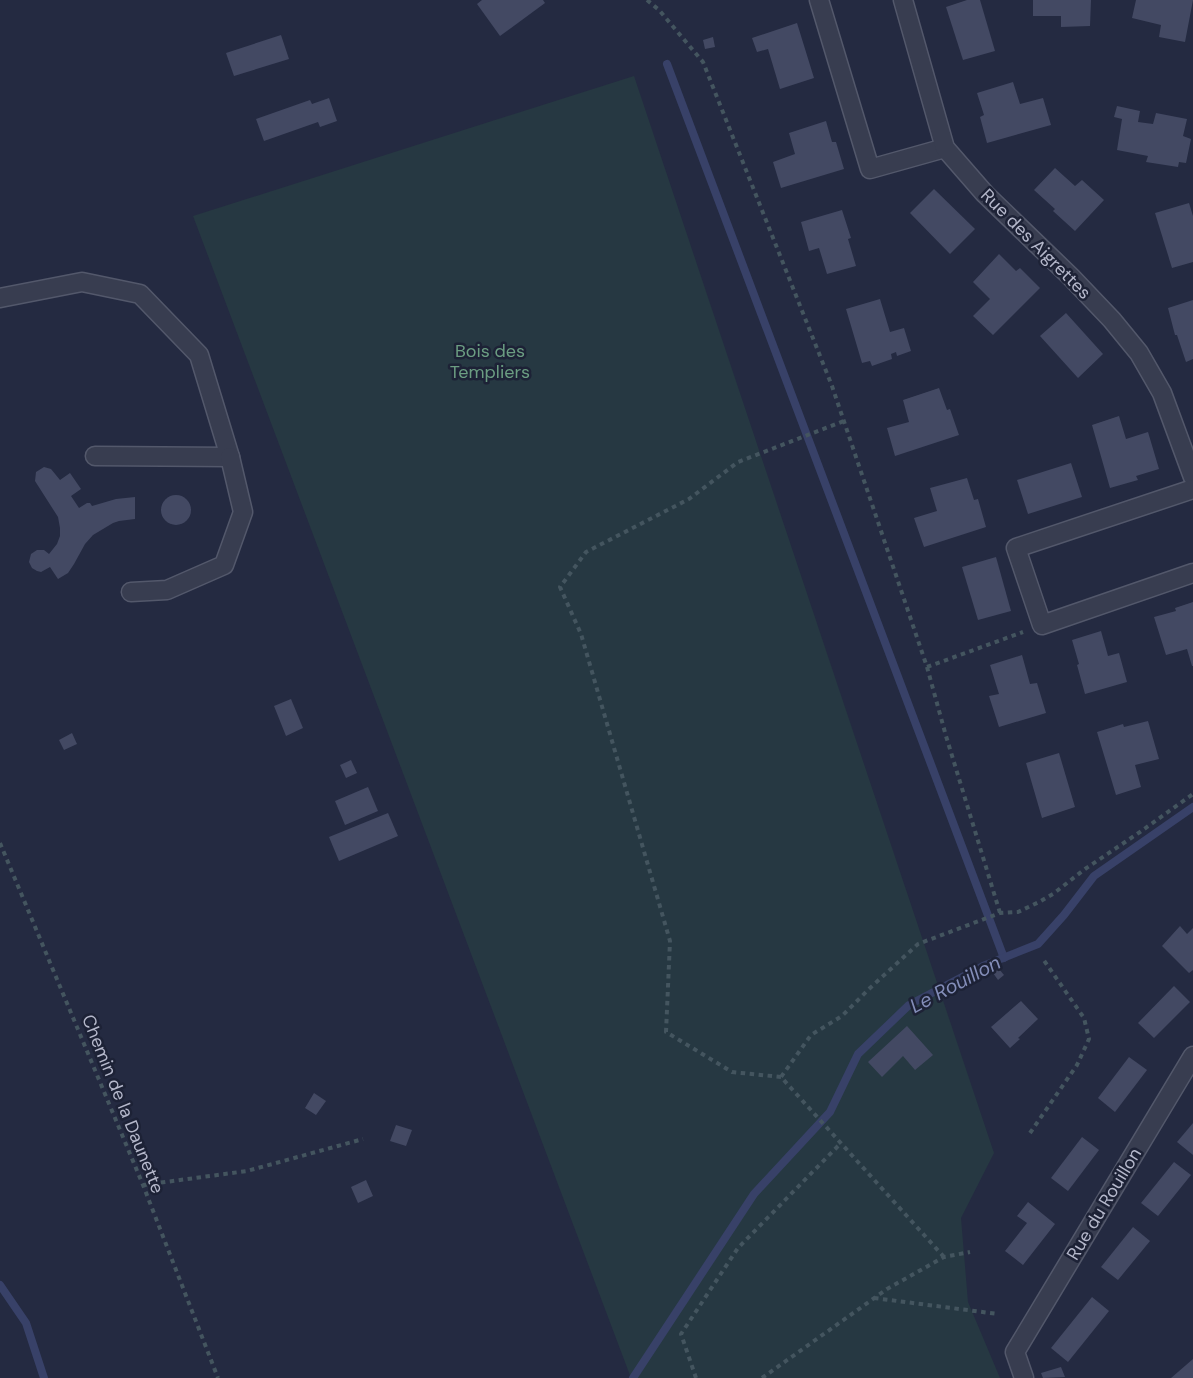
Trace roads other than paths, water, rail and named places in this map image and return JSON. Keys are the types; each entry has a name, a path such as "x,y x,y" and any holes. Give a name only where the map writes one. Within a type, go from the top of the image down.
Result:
{"street":[{"path":"819,0 870,168 945,148"},
{"name":"Rue des Aigrettes","path":"903,0 945,148 985,194 1112,320 1139,353 1162,393 1193,477"},
{"path":"0,298 82,282 140,294 199,355 230,457 243,512 224,565 167,590 131,592"},
{"path":"95,456 230,457"},
{"path":"1193,489 1016,548 1042,625 1193,573"},
{"name":"Rue du Rouillon","path":"1024,1378 1015,1352 1193,1056"}],"waterway":[{"path":"667,64 1004,958"},
{"name":"Le Rouillon","path":"633,1378 754,1194 830,1112 858,1054 909,1005 983,966 1038,944 1094,876 1193,807"},
{"path":"0,1285 26,1323 44,1378"}],"park label":[{"name":"Bois des Templiers","path":"490,361"}]}
